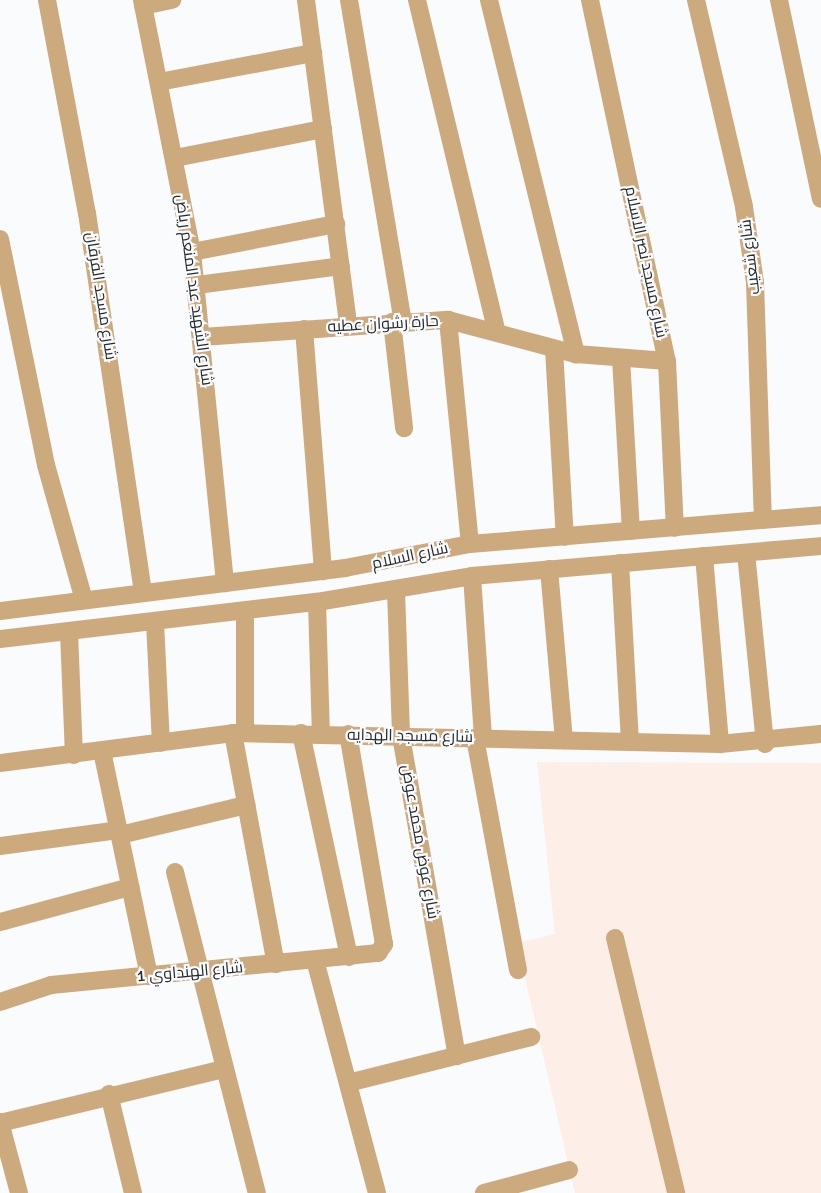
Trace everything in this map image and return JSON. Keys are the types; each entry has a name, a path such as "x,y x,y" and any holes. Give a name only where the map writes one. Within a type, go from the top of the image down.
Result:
{"street":[{"name":"شارع مسجد الفرقان","path":"47,0 87,213 143,593"},
{"path":"142,3 172,0"},
{"path":"306,0 348,325"},
{"path":"349,0 398,321 404,428"},
{"path":"417,0 496,330"},
{"path":"489,0 576,354"},
{"name":"شارع مسجد نصر الاسلام","path":"590,0 667,361 675,528"},
{"name":"شارع شعيب","path":"696,0 744,207 753,272 763,520"},
{"path":"779,0 821,199"},
{"name":"شارع الشهيد عبد المنعم رياض","path":"142,3 175,158 197,285 225,583"},
{"path":"159,82 313,53"},
{"path":"175,158 323,129"},
{"path":"192,252 336,224"},
{"path":"0,239 46,465 84,600"},
{"path":"197,285 341,266"},
{"path":"448,320 470,544"},
{"name":"حارة رشوان عطيه","path":"202,336 398,321 448,320 496,330 576,354 667,361"},
{"path":"304,328 323,571"},
{"path":"554,349 565,537"},
{"path":"621,358 631,531"},
{"name":"شارع السلام","path":"0,611 323,571 470,544 821,515"},
{"name":"شارع السلام","path":"0,639 317,602 396,591 472,576 821,546"},
{"path":"746,553 765,744"},
{"path":"705,556 720,744"},
{"path":"620,563 630,742"},
{"path":"549,569 564,740"},
{"path":"472,576 479,738 518,969"},
{"name":"شارع عوض محمد عوض","path":"396,591 401,736 457,1056"},
{"path":"317,602 321,734"},
{"path":"245,611 239,734 246,806 276,964"},
{"path":"155,622 161,743"},
{"path":"69,632 74,755"},
{"path":"301,733 349,957"},
{"name":"شارع مسجد الهدايه","path":"0,763 239,734 301,733 765,744 821,734"},
{"name":"شارع الهنداوي 1","path":"0,1002 51,985 349,957 382,949 348,734"},
{"path":"102,751 149,976"},
{"path":"0,846 119,832 246,806"},
{"path":"175,872 197,971 257,1193"},
{"path":"0,922 130,887"},
{"path":"615,938 676,1193"},
{"path":"315,960 377,1193"},
{"path":"348,1083 531,1037"},
{"path":"19,1193 0,1122 109,1094 223,1069"},
{"path":"109,1094 133,1193"},
{"path":"484,1193 569,1170"}],"shaded area":[{"path":"537,762 821,763 821,1193 575,1193 517,943 555,934"}]}
